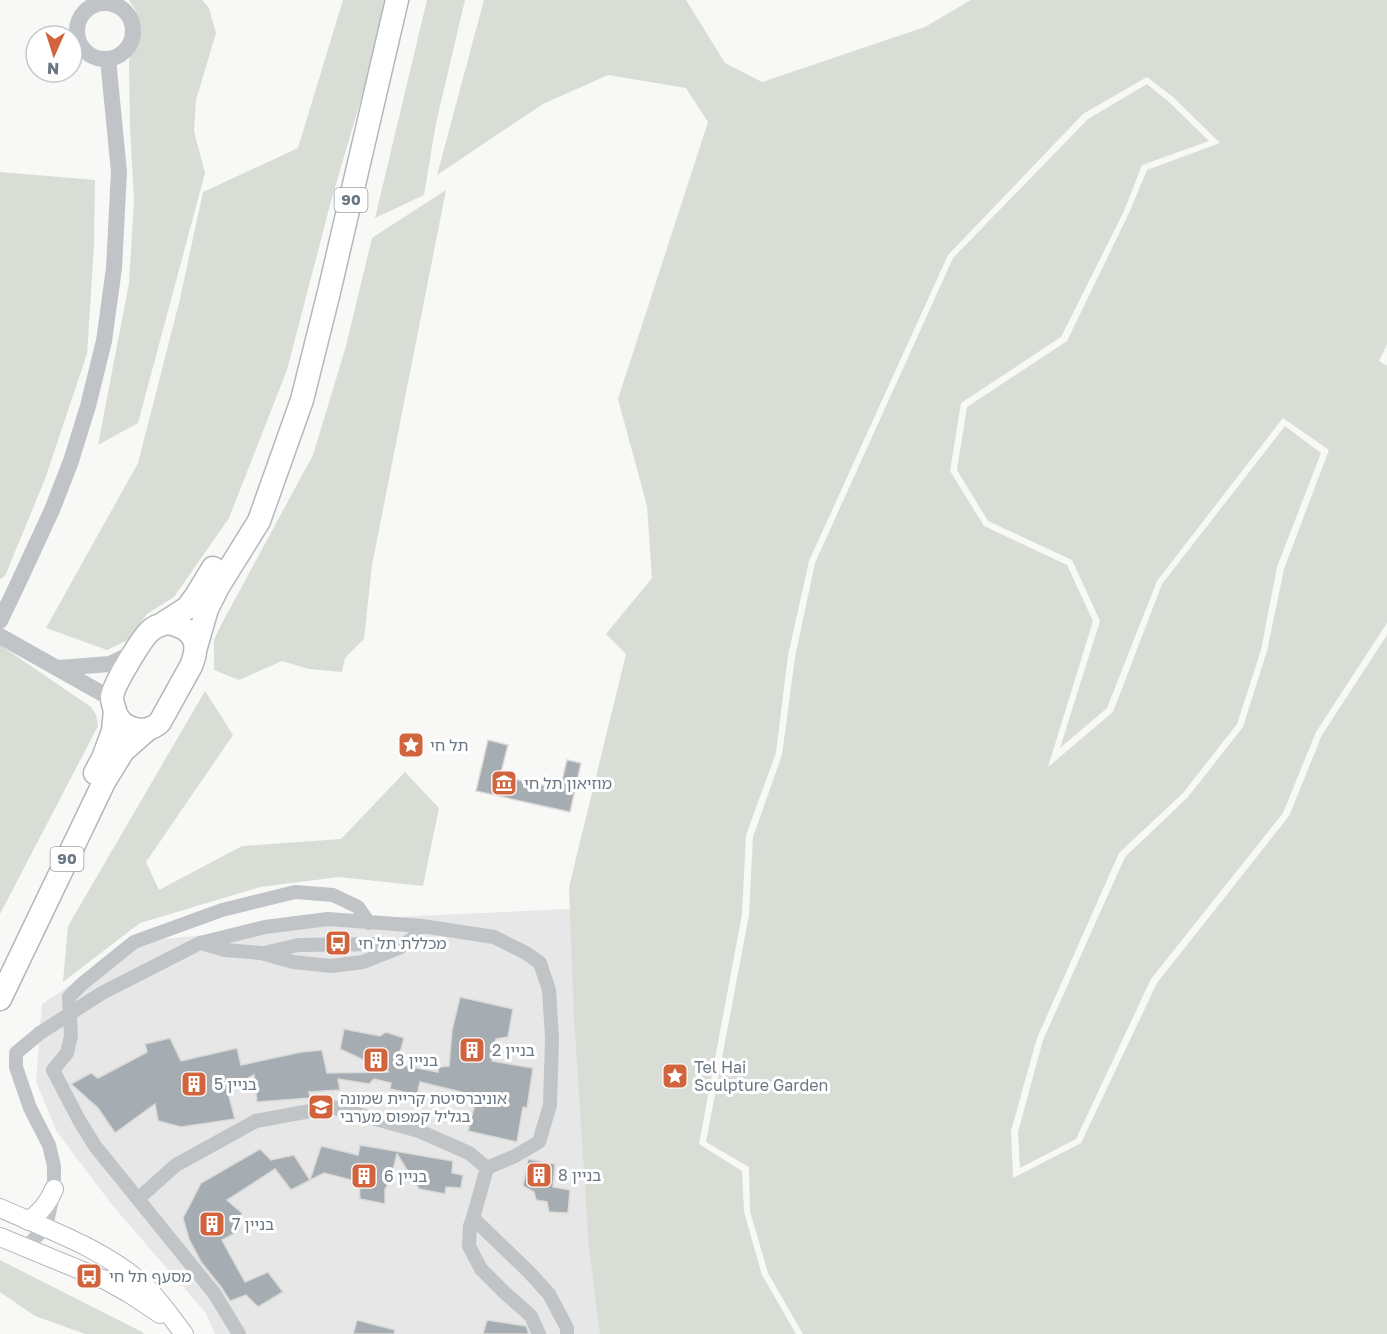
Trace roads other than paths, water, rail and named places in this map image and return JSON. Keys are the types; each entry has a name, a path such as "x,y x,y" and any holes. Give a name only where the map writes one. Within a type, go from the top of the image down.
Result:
{"highway":[{"name":"90","path":"0,999 104,782 123,751 148,729 156,727 165,716 195,657 207,609 259,521 302,400 330,292 397,0"},
{"name":"90","path":"0,966 103,758 113,731 114,690 148,632 187,608 196,596 244,519 302,400"},
{"path":"162,624 169,623 184,628 191,633 196,647"},
{"path":"113,706 117,718 127,726 140,730 148,729"}],"main road":[{"path":"36,1224 54,1189"},
{"path":"0,1208 102,1255 142,1284 184,1334"},
{"path":"0,1237 107,1281 155,1310 184,1334"}],"street":[{"path":"100,1 123,9 129,15 132,23 132,39 128,46 123,52 108,58 92,56 81,45 78,37 79,20 84,12 100,1"},
{"path":"0,621 52,510 71,461 88,406 104,341 114,268 119,172 108,58"},
{"path":"0,636 103,694 113,706"},
{"path":"58,668 110,664 136,651"},
{"path":"238,1334 214,1293 139,1198 94,1146 53,1070 67,1053 71,1036 69,997 134,942 222,910 296,892 314,893 333,895 358,907 369,923"},
{"path":"54,1189 53,1155 30,1107 16,1067 16,1053 40,1033 102,993 200,943 265,927 328,919 422,926 494,937 526,953 540,963 549,990 552,1038 550,1105 538,1142 515,1156 487,1168"},
{"path":"200,943 225,950 261,953 293,962 331,966 363,962 399,948 413,938 422,926"},
{"path":"261,953 298,945 381,944 399,948"},
{"path":"139,1198 177,1165 256,1120 332,1107 419,1131 469,1153 487,1168"},
{"path":"487,1168 470,1226 469,1246 481,1269 531,1316 539,1334"},
{"path":"472,1218 549,1294 567,1328 567,1334"},
{"path":"26,1247 36,1238 36,1224"}],"place":[{"name":"תל חי","path":"411,745"},
{"name":"מוזיאון תל חי","path":"504,783"},
{"name":"מכללת תל חי","path":"338,943"},
{"name":"בניין 2","path":"472,1050"},
{"name":"בניין 3","path":"376,1060"},
{"name":"Tel Hai Sculpture Garden","path":"675,1076"},
{"name":"בניין 5","path":"194,1084"},
{"name":"אוניברסיטת קריית שמונה בגליל קמפוס מערבי","path":"321,1107"},
{"name":"בניין 8","path":"539,1175"},
{"name":"בניין 6","path":"364,1176"},
{"name":"בניין 7","path":"212,1224"},
{"name":"מסעף תל חי","path":"89,1276"}]}
